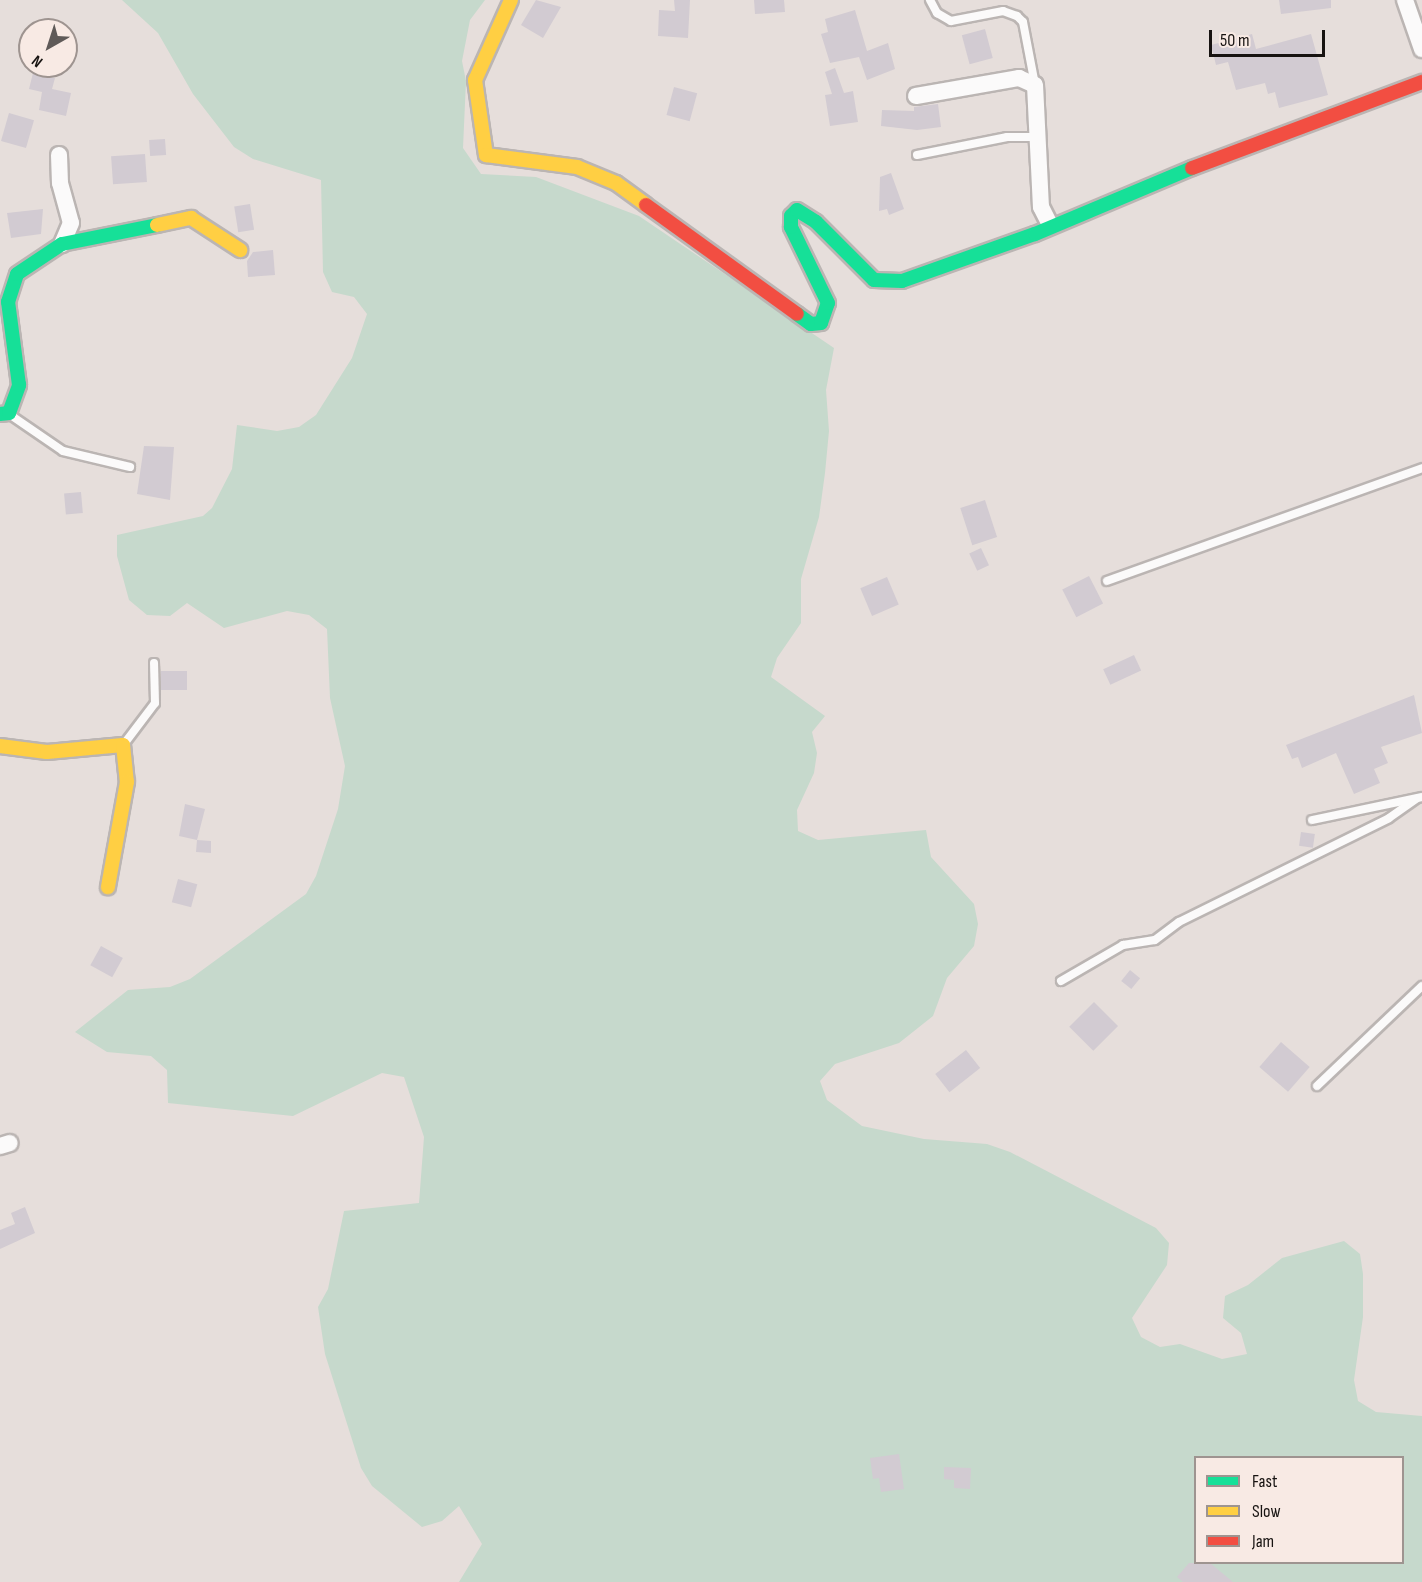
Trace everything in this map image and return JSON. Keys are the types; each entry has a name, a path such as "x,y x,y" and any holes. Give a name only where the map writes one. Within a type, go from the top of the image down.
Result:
{"street":[{"path":"511,0 475,80 486,155 577,166 616,183 811,324 821,323 828,303 791,227 791,216 797,210 816,222 857,267 888,284 1050,225 1270,136 1422,82"},
{"path":"1405,0 1422,49"},
{"path":"916,96 1019,78 1035,85 1041,207 1050,225"},
{"path":"59,154 60,183 71,222 62,244"},
{"path":"4,414 19,385 8,302 11,286 17,274 62,244 191,218 240,250"},
{"path":"0,746 47,752 123,745 127,782 110,856 108,887"}],"lane":[{"path":"930,0 937,13 951,21 1003,11 1017,16 1023,22 1035,85"},
{"path":"917,155 1007,137 1038,137"},
{"path":"4,414 63,451 130,467"},
{"path":"1107,581 1422,468"},
{"path":"123,745 155,704 154,663"},
{"path":"1312,820 1419,798"},
{"path":"1061,981 1123,945 1155,940 1179,922 1389,818 1419,798"},
{"path":"1317,1086 1422,986"}],"green space":[{"path":"122,0 485,0 470,20 462,61 466,81 463,148 481,174 536,177 639,216 834,348 826,390 829,431 825,473 819,517 801,579 801,623 777,658 771,677 825,716 812,732 817,753 814,773 797,810 798,831 818,840 926,830 931,857 974,904 978,924 974,946 947,978 933,1016 899,1043 835,1064 820,1081 827,1100 862,1126 924,1139 987,1144 1010,1152 1156,1228 1169,1243 1167,1265 1132,1318 1141,1337 1160,1347 1180,1344 1222,1359 1247,1354 1241,1333 1223,1318 1225,1296 1248,1285 1282,1258 1344,1241 1360,1254 1363,1274 1363,1317 1354,1380 1358,1401 1376,1412 1422,1416 1422,1582 459,1582 482,1544 459,1506 442,1521 422,1527 372,1486 361,1468 325,1354 318,1307 328,1289 344,1211 419,1203 424,1137 404,1077 382,1073 293,1116 168,1103 167,1070 151,1056 107,1052 75,1032 128,990 170,987 190,979 306,894 316,876 338,809 345,766 330,698 327,629 309,615 287,611 224,628 187,603 170,616 147,615 129,600 117,556 117,535 203,516 212,508 232,469 237,425 277,431 299,427 316,415 352,358 367,314 354,297 332,292 323,272 321,180 253,159 234,147 193,94 158,33"}],"building":[{"path":"536,0 561,7 543,38 521,25"},
{"path":"674,0 690,0 688,38 658,36 659,10 675,11"},
{"path":"754,0 784,0 785,12 755,14"},
{"path":"1279,0 1331,0 1331,8 1281,14"},
{"path":"855,10 867,51 888,43 895,69 867,80 859,57 830,63 821,34 828,32 825,19"},
{"path":"985,29 993,58 970,64 962,35"},
{"path":"1252,34 1256,49 1311,34 1328,95 1279,108 1275,92 1268,94 1265,83 1236,90 1228,62 1216,65 1211,45"},
{"path":"835,68 844,93 853,91 858,122 830,126 825,95 832,94 825,72"},
{"path":"32,78 55,78 52,89 71,93 66,116 39,110 42,92 29,89"},
{"path":"674,87 697,93 690,121 666,115"},
{"path":"938,104 941,127 917,130 881,126 882,110 914,111 914,107"},
{"path":"9,113 34,120 26,148 1,141"},
{"path":"165,139 166,155 150,156 149,140"},
{"path":"145,154 147,182 113,184 111,156"},
{"path":"891,173 904,209 889,215 887,209 879,211 880,177"},
{"path":"250,204 254,230 238,232 234,207"},
{"path":"43,209 41,234 11,238 7,213"},
{"path":"273,250 275,275 248,277 247,261 253,252"},
{"path":"144,446 174,447 170,500 137,494"},
{"path":"81,492 83,513 66,514 64,493"},
{"path":"985,500 997,537 972,545 960,508"},
{"path":"981,548 989,565 977,571 969,553"},
{"path":"1089,576 1103,604 1076,617 1062,590"},
{"path":"887,577 899,605 872,616 860,588"},
{"path":"1134,655 1141,670 1110,685 1103,669"},
{"path":"161,671 187,671 187,690 161,690"},
{"path":"1414,695 1422,733 1381,747 1388,763 1374,769 1380,783 1354,794 1336,753 1302,768 1298,757 1292,759 1286,745"},
{"path":"185,804 205,809 197,840 179,836"},
{"path":"1301,832 1315,834 1313,848 1299,846"},
{"path":"197,840 211,841 211,853 196,852"},
{"path":"178,879 197,884 191,907 172,902"},
{"path":"101,946 123,958 112,977 90,965"},
{"path":"1130,970 1140,978 1131,989 1121,981"},
{"path":"1094,1002 1118,1026 1093,1051 1069,1027"},
{"path":"1281,1042 1310,1067 1288,1092 1259,1067"},
{"path":"966,1050 980,1068 949,1092 935,1074"},
{"path":"25,1207 35,1233 0,1249 0,1230 15,1224 11,1213"},
{"path":"899,1454 904,1489 881,1492 879,1478 873,1479 870,1458"},
{"path":"944,1467 971,1468 970,1489 954,1488 954,1480 944,1479"},
{"path":"1189,1563 1211,1564 1233,1582 1183,1582 1177,1577"}],"traffic: fast":[{"path":"797,314 811,324 821,323 828,303 791,227 791,216 797,210 816,222 874,280 902,281 1035,234 1192,168"},
{"path":"0,414 9,413 19,385 8,302 17,274 62,244 157,225"}],"traffic: slow":[{"path":"511,0 475,80 486,155 577,167 616,183 646,205"},
{"path":"157,225 191,218 240,250"},
{"path":"0,746 47,752 123,745 127,782 108,887"}],"traffic: jam":[{"path":"1192,168 1422,82"},
{"path":"646,205 797,314"}]}
